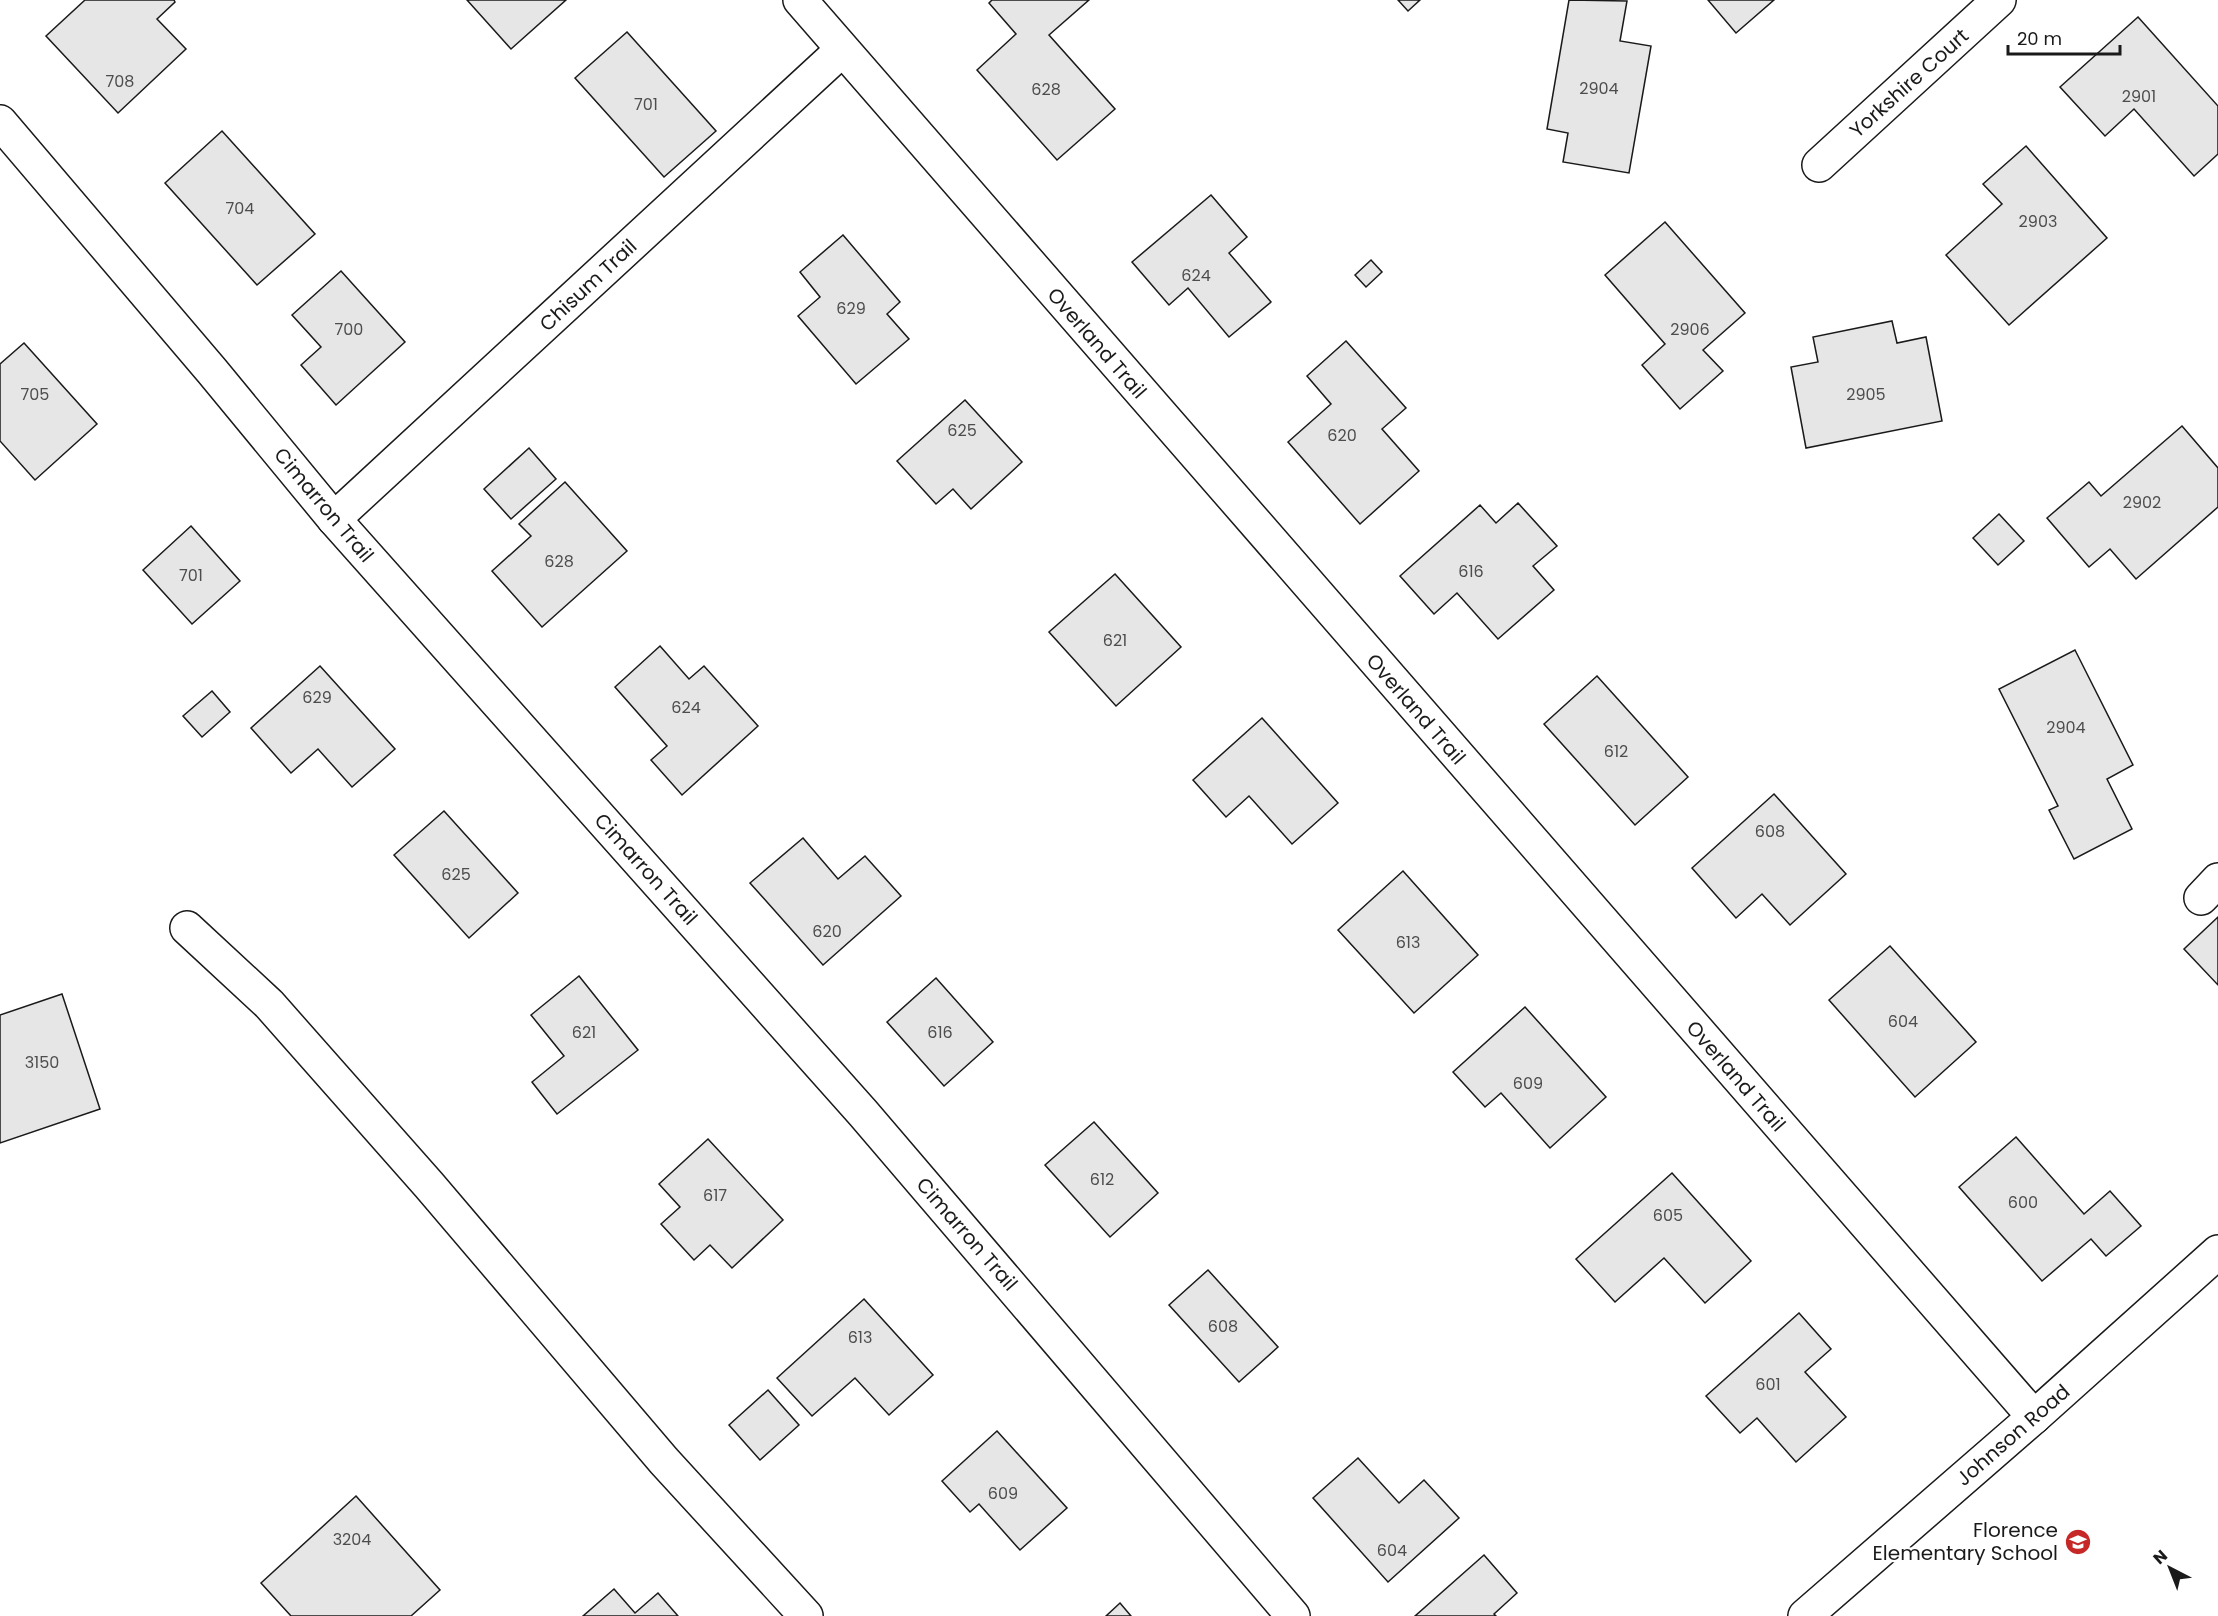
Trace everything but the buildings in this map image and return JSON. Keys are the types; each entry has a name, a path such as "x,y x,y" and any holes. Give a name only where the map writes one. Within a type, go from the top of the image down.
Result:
{"street":[{"name":"Overland Trail","path":"800,0 2034,1417"},
{"name":"Yorkshire Court","path":"1819,165 2000,0"},
{"name":"Chisum Trail","path":"334,519 842,50"},
{"name":"Cimarron Trail","path":"0,122 212,371 334,519 863,1113 1293,1616"},
{"path":"187,928 269,1004 429,1185 664,1461 806,1616"},
{"name":"Johnson Road","path":"1805,1616 2034,1417 2218,1252"}],"place":[{"name":"Florence Elementary School","path":"2078,1542"}]}
